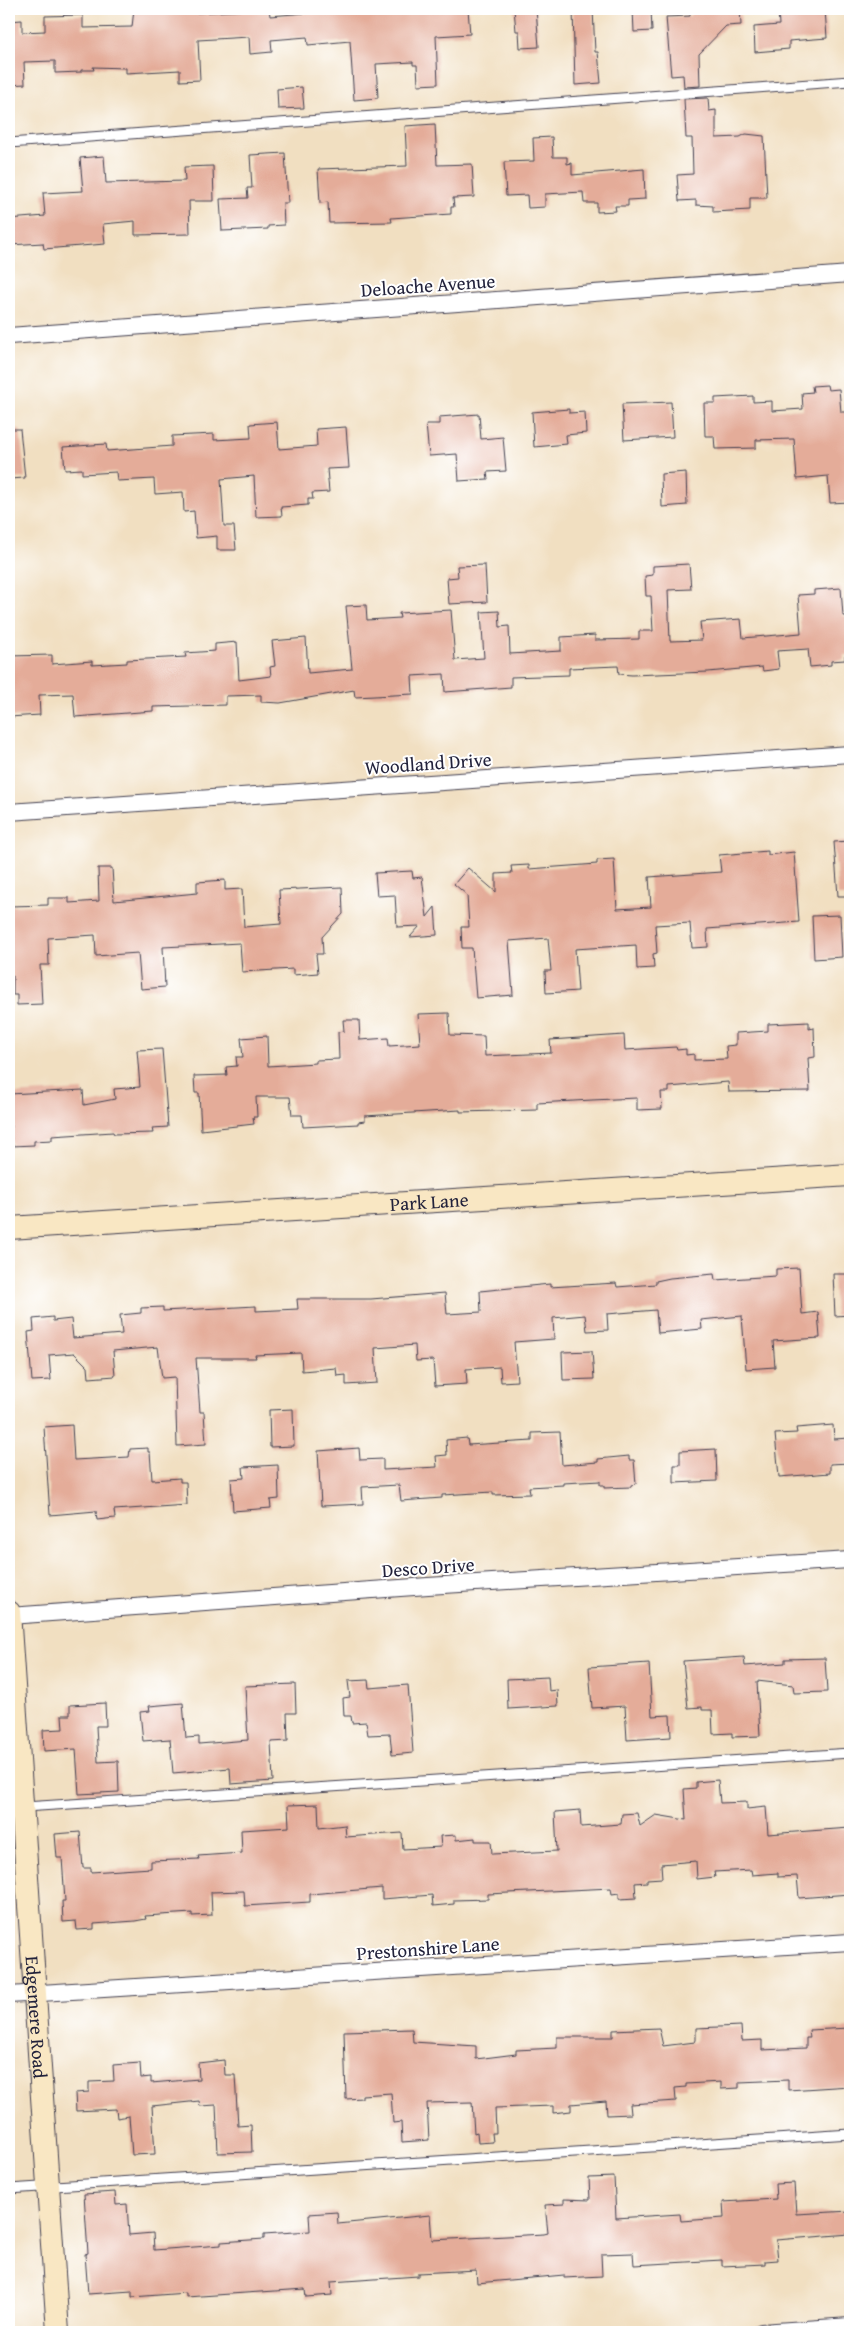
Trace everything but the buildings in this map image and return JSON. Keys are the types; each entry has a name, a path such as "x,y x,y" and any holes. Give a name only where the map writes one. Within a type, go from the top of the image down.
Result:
{"street":[{"name":"Deloache Avenue","path":"9,336 850,274"},
{"name":"Woodland Drive","path":"9,812 850,754"},
{"name":"Park Lane","path":"9,1228 850,1175"},
{"name":"Desco Drive","path":"9,1616 428,1586 850,1560"},
{"name":"Edgemere Road","path":"9,1612 15,1808 34,1993 58,2332"},
{"name":"Prestonshire Lane","path":"9,1995 850,1942"},
{"path":"760,2332 850,2326"}],"lane":[{"path":"9,143 850,81"},
{"path":"15,1808 850,1753"},
{"path":"9,2190 850,2134"}]}
